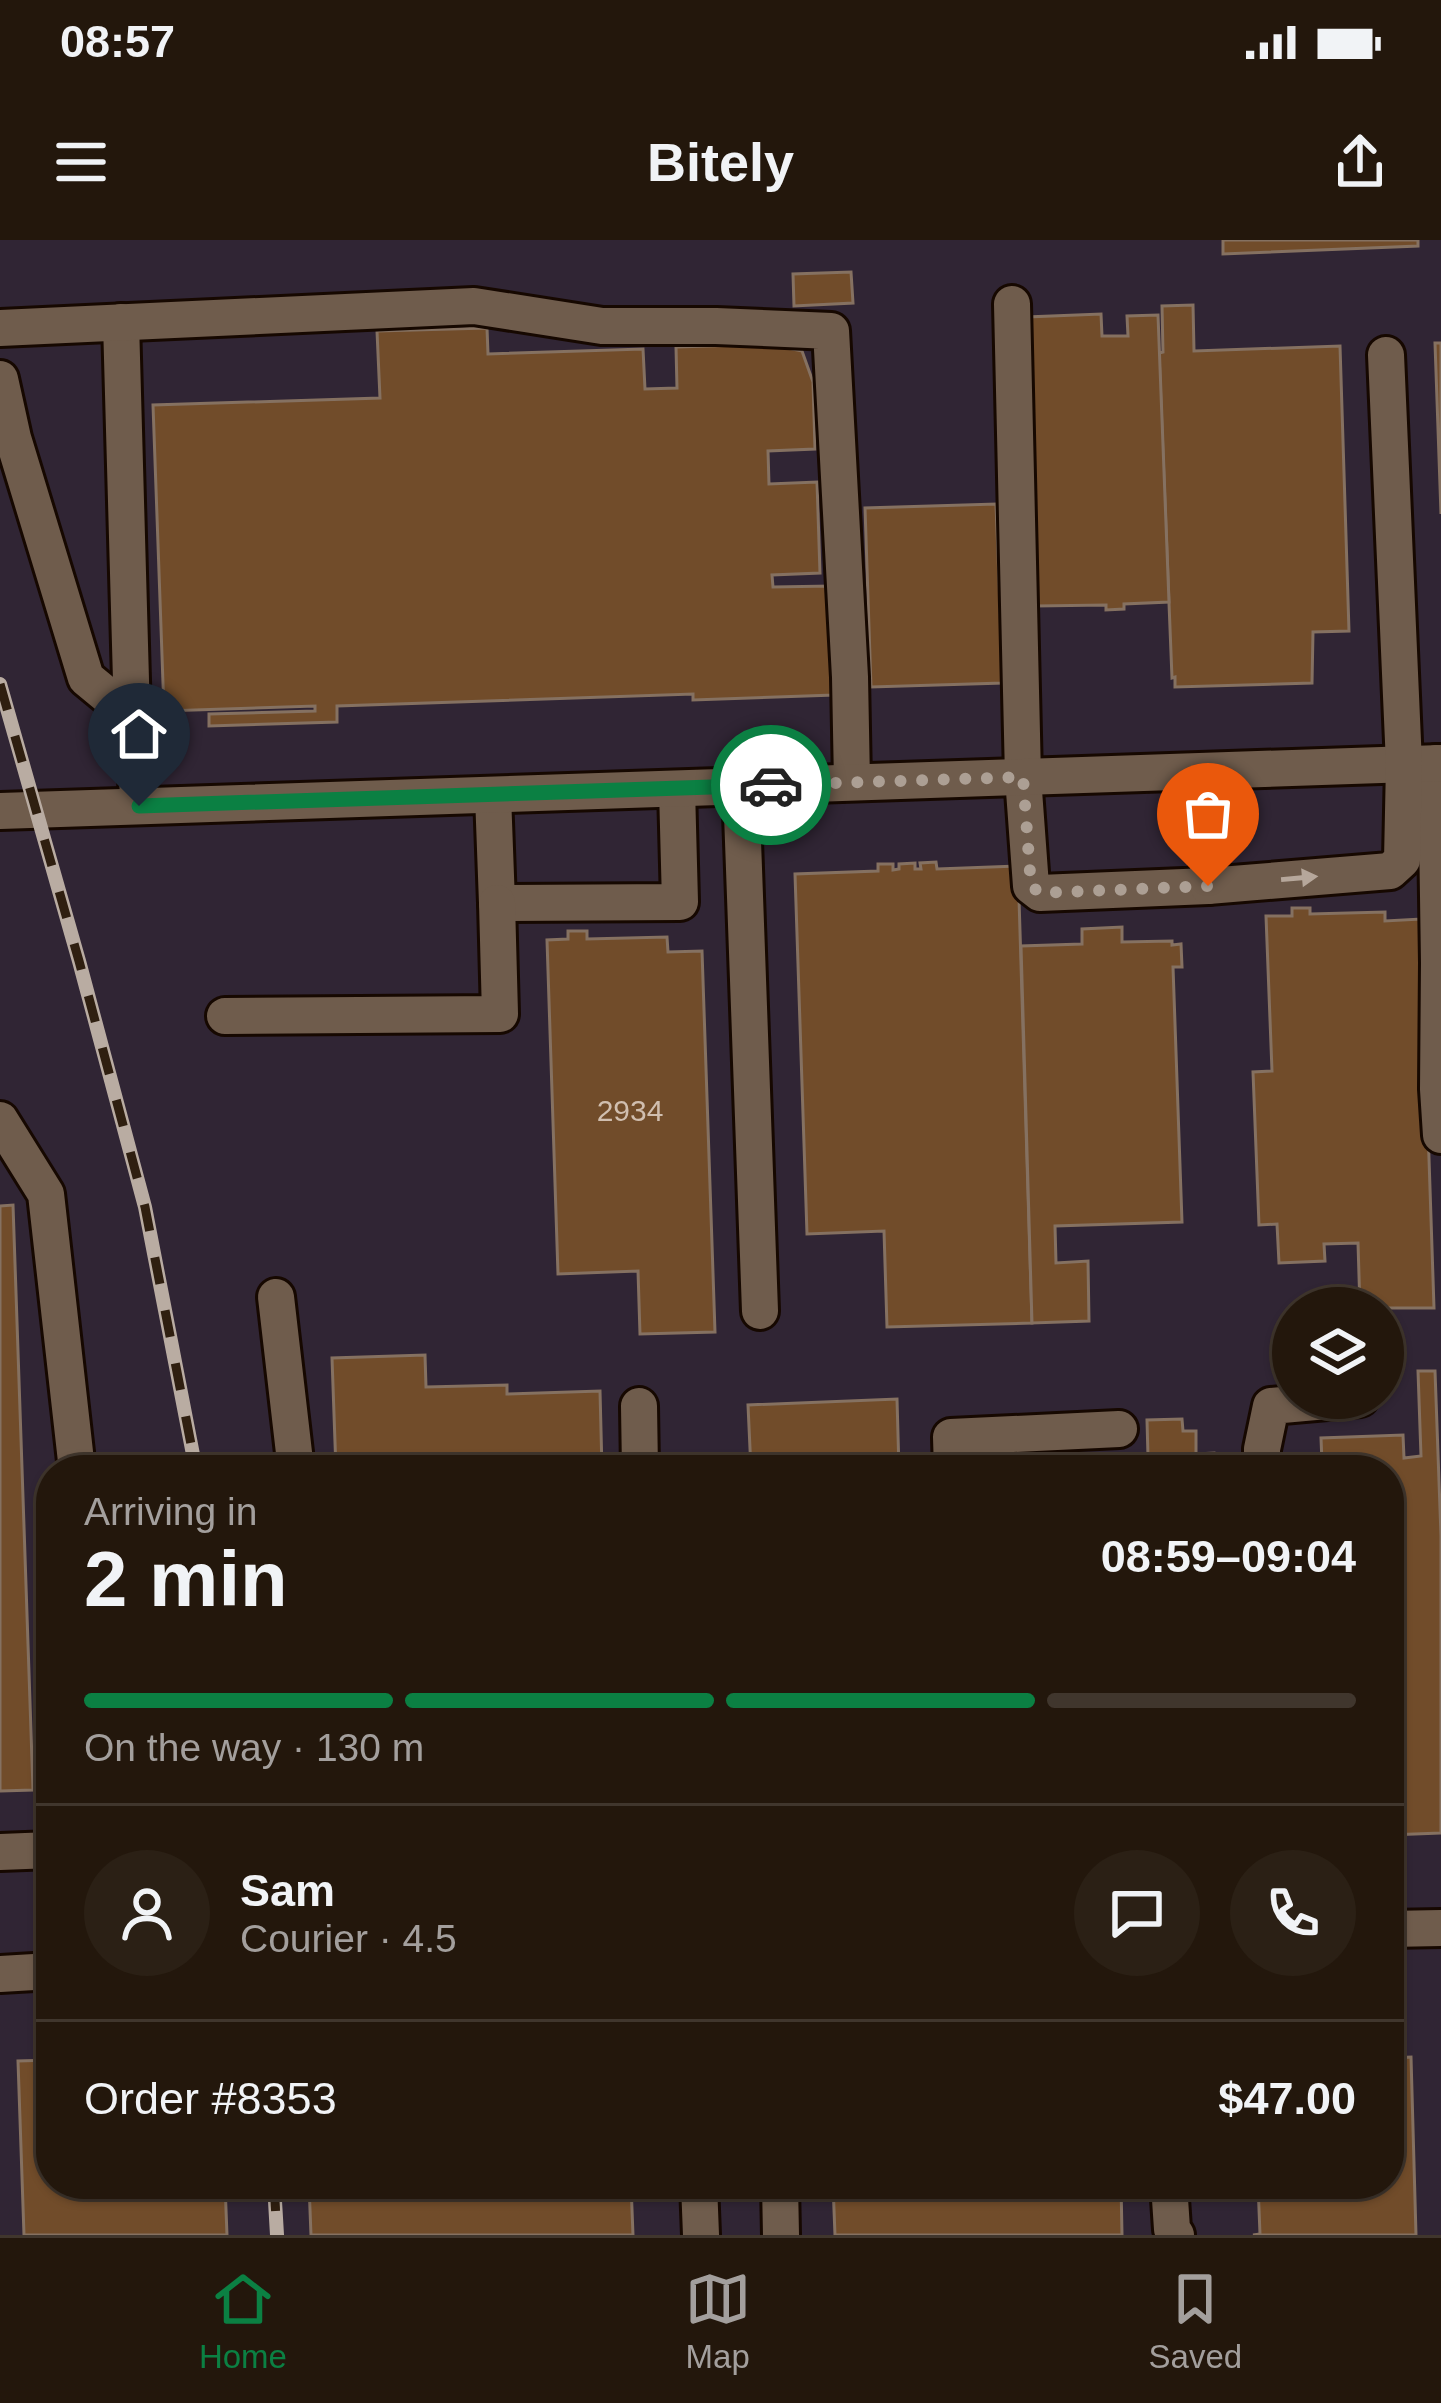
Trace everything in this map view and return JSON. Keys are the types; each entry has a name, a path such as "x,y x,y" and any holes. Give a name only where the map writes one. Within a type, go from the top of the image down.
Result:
{"street":[{"path":"1012,304 1023,777 1031,886 1040,893 1208,886 1390,871 1402,860 1427,763"},
{"path":"0,328 474,305 602,326 831,331 852,782"},
{"path":"121,322 132,716 139,806"},
{"path":"1386,355 1427,763 1439,964 1441,1135"},
{"path":"0,379 13,438 86,678 132,716"},
{"path":"0,812 1427,763"},
{"path":"1208,771 1208,886"},
{"path":"741,786 760,1311"},
{"path":"497,903 680,902 677,788"},
{"path":"225,1016 500,1014 493,795"},
{"path":"0,1120 46,1193 74,1455"},
{"path":"276,1297 294,1455"},
{"path":"639,1406 640,1455"},
{"path":"1262,1455 1272,1406"},
{"path":"952,1455 951,1437 1119,1429"},
{"path":"0,1852 36,1851"},
{"path":"1404,1929 1441,1928"},
{"path":"0,1974 36,1972"},
{"path":"700,2199 701,2235"},
{"path":"781,2199 782,2235"},
{"path":"1170,2199 1176,2235"}],"shaded area":[{"path":"0,240 1441,240 1441,2235 0,2235"}],"building":[{"path":"1223,240 1418,240 1418,246 1223,254"},
{"path":"851,272 853,303 794,306 793,274"},
{"path":"1193,305 1194,351 1340,346 1349,631 1313,632 1312,683 1175,687 1172,678 1159,353 1163,352 1162,306"},
{"path":"1101,314 1102,336 1128,336 1127,316 1158,315 1169,602 1124,604 1124,609 1106,610 1106,605 1036,606 1027,317"},
{"path":"487,328 488,354 643,349 645,389 677,388 676,347 770,344 802,351 813,382 815,449 768,451 769,484 817,482 820,573 772,575 773,587 831,586 834,695 693,700 693,694 337,706 337,722 209,726 209,714 315,711 315,706 164,711 153,405 380,398 377,331"},
{"path":"1435,343 1441,343 1441,514"},
{"path":"996,504 1003,683 871,687 865,508"},
{"path":"936,862 937,869 1018,866 1032,1323 887,1327 884,1231 807,1234 795,874 878,871 878,864 893,864 893,870 899,864 915,863 915,869 921,869 920,863"},
{"path":"1292,908 1310,908 1310,914 1385,912 1385,921 1421,919 1434,1308 1404,1308 1404,1287 1359,1287 1358,1243 1324,1244 1325,1261 1279,1263 1277,1224 1259,1225 1253,1072 1272,1071 1266,916 1292,916"},
{"path":"1122,927 1122,942 1181,944 1182,967 1173,967 1182,1222 1055,1226 1056,1263 1088,1261 1089,1321 1032,1323 1021,946 1082,944 1082,929"},
{"path":"568,931 587,931 587,939 667,937 668,952 702,951 715,1332 640,1334 638,1271 558,1274 547,940 568,939"},
{"path":"13,1205 33,1790 0,1791 0,1206"},
{"path":"425,1355 426,1387 507,1385 507,1394 600,1391 602,1455 335,1455 332,1358"},
{"path":"1418,1371 1435,1371 1441,1536 1441,1833 1404,1834 1404,1458 1421,1456"},
{"path":"897,1399 899,1455 750,1455 748,1405"},
{"path":"1182,1419 1183,1431 1196,1431 1196,1454 1214,1455 1148,1455 1147,1420"},
{"path":"1403,1435 1404,1455 1322,1455 1321,1438"},
{"path":"1404,2057 1411,2057 1416,2235 1253,2235 1260,2234 1259,2199 1404,2199"},
{"path":"36,2060 36,2199 226,2199 227,2235 24,2235 18,2061"},
{"path":"310,2199 632,2199 633,2235 311,2235"},
{"path":"834,2199 1121,2199 1122,2235 835,2235"}],"railway":[{"path":"0,684 145,1207 193,1455"},
{"path":"275,2199 277,2235"}],"way so far":[{"path":"771,785 1023,777 1031,886 1040,893 1208,886"}],"route":[{"path":"139,806 771,785"}]}
